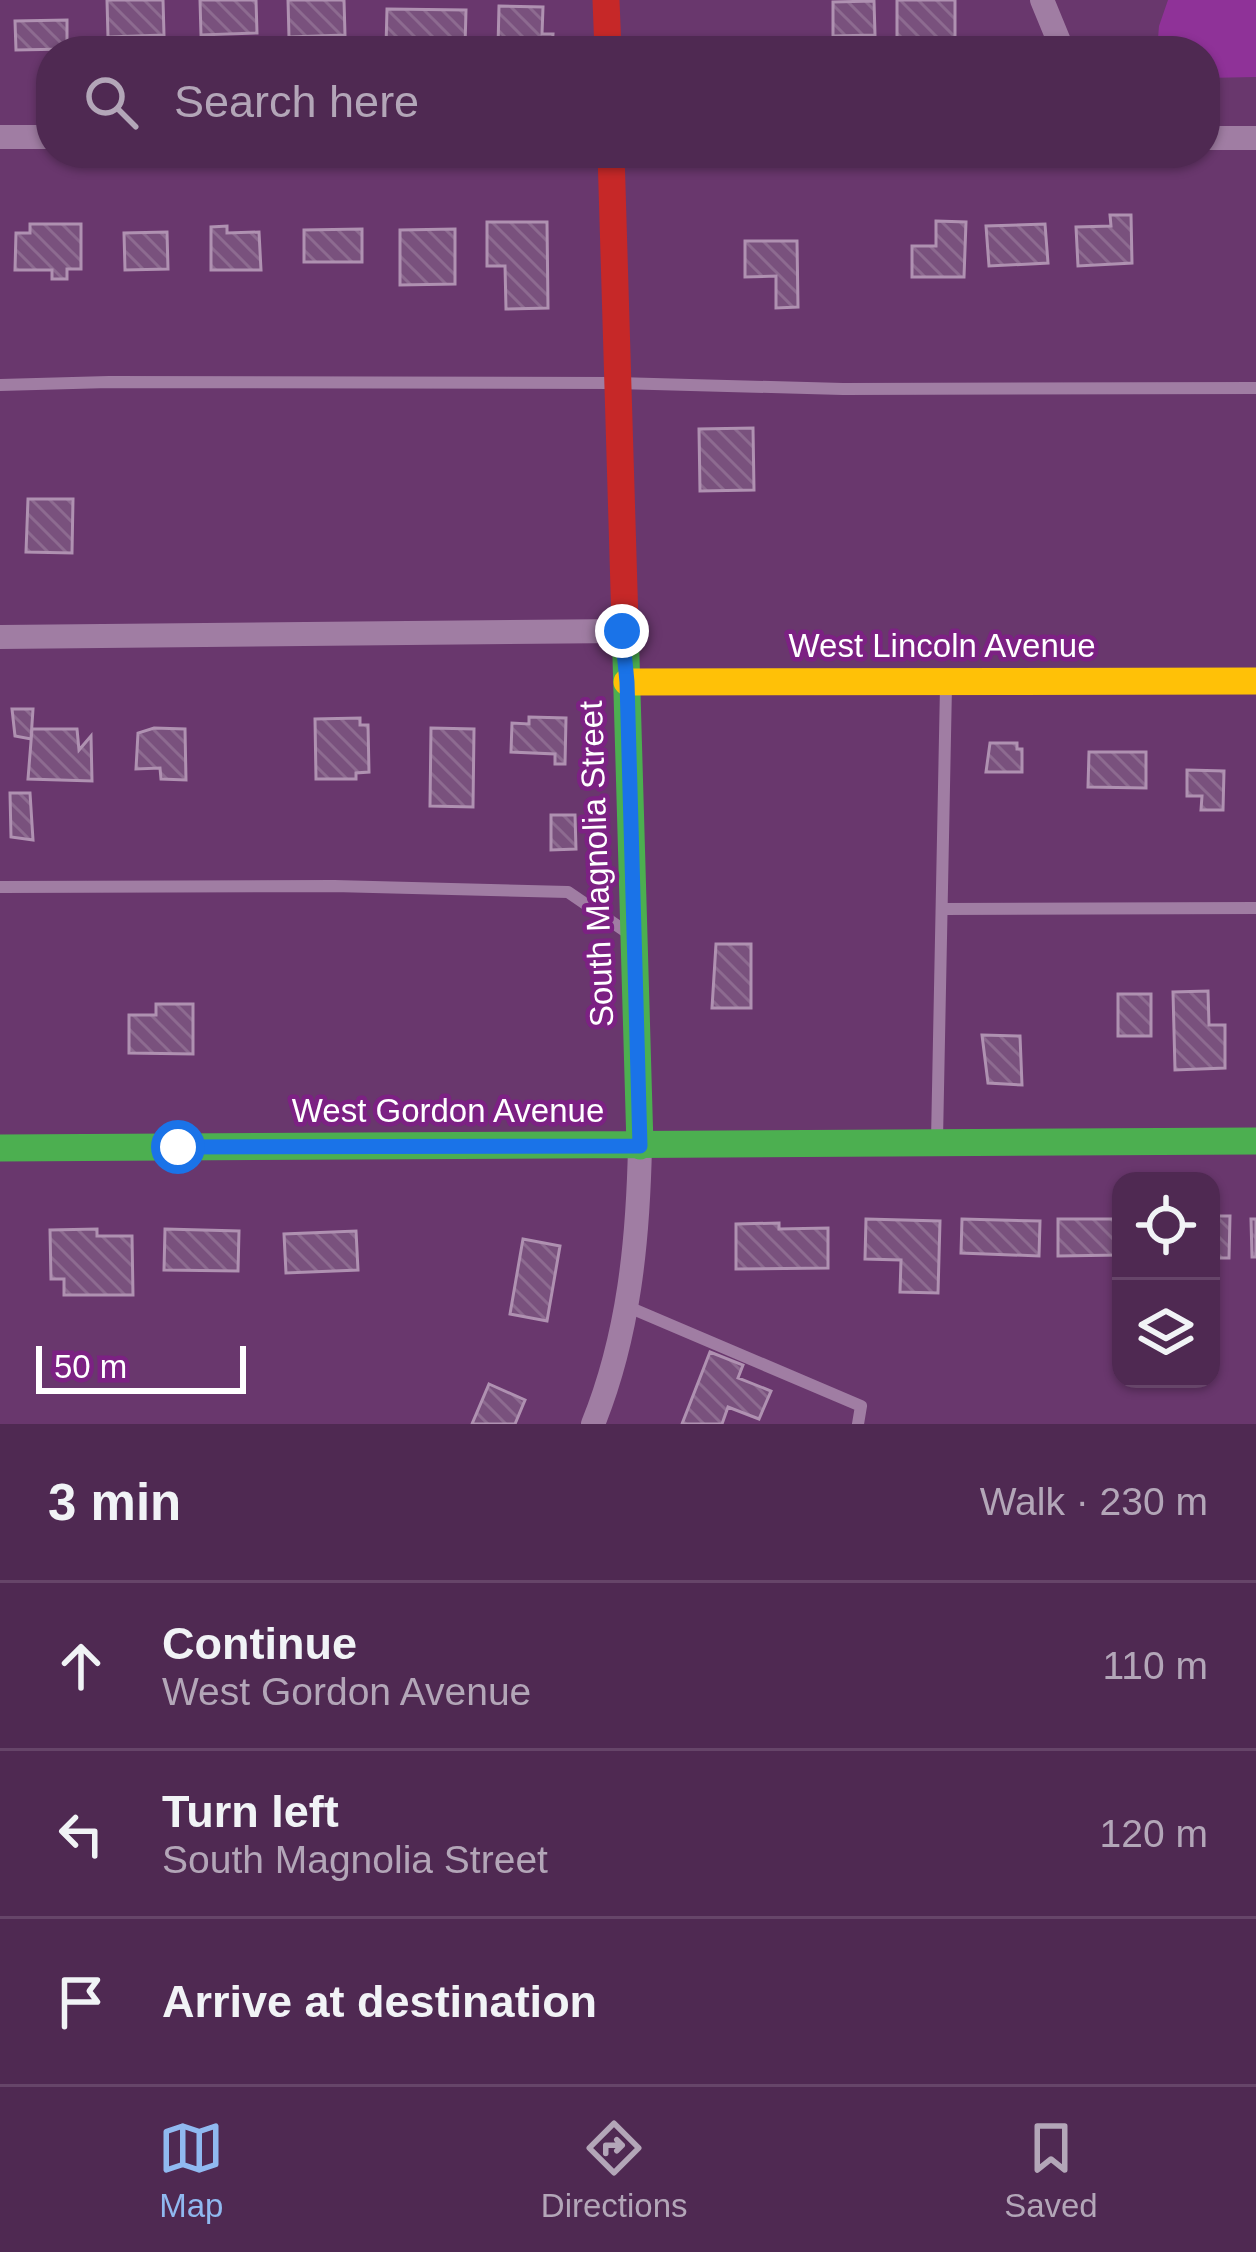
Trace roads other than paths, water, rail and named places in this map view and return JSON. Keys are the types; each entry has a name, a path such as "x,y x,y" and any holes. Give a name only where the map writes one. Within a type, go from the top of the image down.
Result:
{"street":[{"path":"606,0 607,36"},
{"path":"1042,0 1057,36"},
{"path":"0,137 36,137"},
{"path":"1220,138 1256,138"},
{"name":"South Magnolia Street","path":"593,1424 626,1306 640,1146 610,168"},
{"path":"0,637 622,631"},
{"name":"West Lincoln Avenue","path":"627,682 1256,681"},
{"name":"West Gordon Avenue","path":"0,1148 1256,1141"}],"lane":[{"path":"0,385 1256,388"},
{"path":"937,1145 946,679"},
{"path":"0,887 334,886 568,892 634,938"},
{"path":"941,909 1256,908"},
{"path":"626,1306 861,1406 858,1424"}]}
